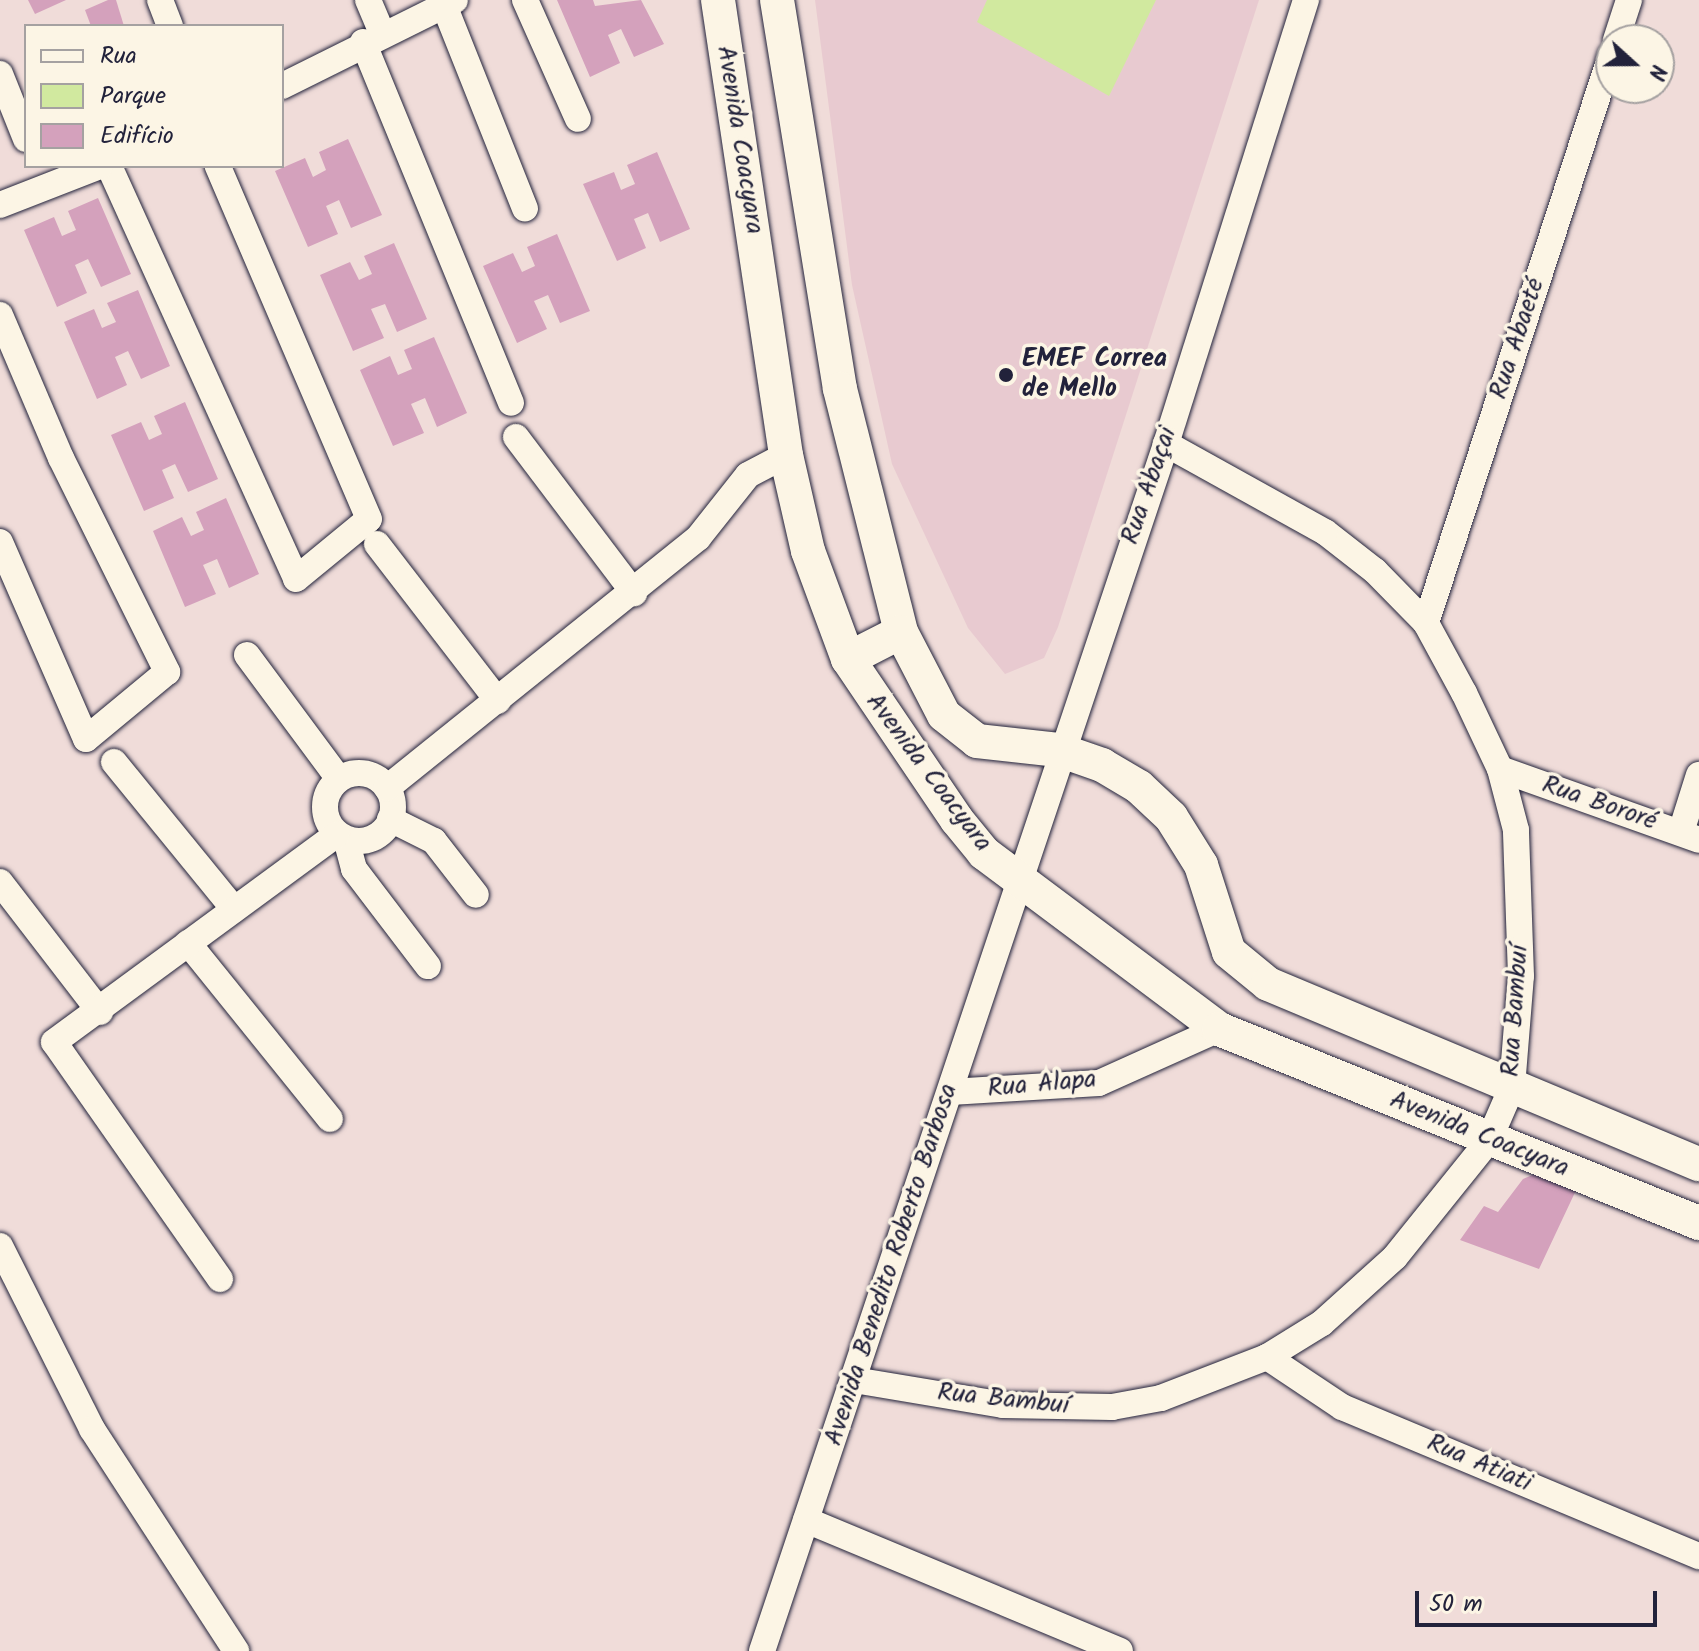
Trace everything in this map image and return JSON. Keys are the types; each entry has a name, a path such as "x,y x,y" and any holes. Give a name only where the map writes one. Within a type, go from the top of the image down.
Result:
{"street":[{"path":"160,0 169,24"},
{"path":"368,0 372,37 511,403"},
{"path":"525,0 578,119"},
{"name":"Avenida Coacyara","path":"718,0 786,455 808,551 848,659 957,820 984,853 1219,1029 1699,1223"},
{"name":"Avenida Coacyara","path":"777,0 840,389 901,632 958,732 977,741 1059,750 1102,765 1171,817 1201,865 1229,952 1245,969 1282,991 1699,1164"},
{"name":"Rua Abaçai","path":"1020,880 1059,750 1166,444 1306,0"},
{"path":"1621,24 1629,0"},
{"path":"284,85 372,37 450,2 525,209"},
{"path":"0,74 24,134"},
{"name":"Rua Abaeté","path":"1426,623 1595,104"},
{"path":"0,205 41,176 88,168"},
{"path":"110,168 296,579 369,519 219,168"},
{"path":"0,315 61,458 167,672 86,739 0,542"},
{"path":"516,437 634,593"},
{"name":"Rua Bambuí","path":"854,1380 1003,1405 1112,1407 1161,1398 1267,1357 1322,1323 1395,1257 1489,1140 1512,1087 1522,895 1516,830 1500,769 1426,623 1325,532 1166,444"},
{"path":"387,788 634,593 698,538 748,475 786,455"},
{"path":"377,544 498,701"},
{"path":"848,659 901,632"},
{"path":"247,655 339,779"},
{"path":"114,762 234,909"},
{"name":"Rua Bororé","path":"1500,769 1690,836"},
{"path":"387,788 360,772 339,779 325,799 354,869 428,966"},
{"path":"1690,836 1699,775"},
{"path":"387,788 390,819"},
{"path":"220,1279 54,1042 100,1012 234,909 342,836 368,839 390,819"},
{"path":"390,819 434,841 476,895"},
{"name":"Avenida Benedito Roberto Barbosa","path":"762,1651 1020,880"},
{"path":"0,882 100,1012"},
{"path":"188,943 330,1119"},
{"name":"Rua Alapa","path":"950,1092 1099,1083 1219,1029"},
{"path":"0,1246 92,1429 236,1651"},
{"name":"Rua Atiati","path":"1267,1357 1342,1407 1699,1556"},
{"path":"806,1520 1120,1651"}],"shaded area":[{"name":"EMEF Correa de Mello","path":"815,0 1259,0 1058,627 1044,658 1005,674 968,628 892,464 852,285"}],"green space":[{"path":"987,0 1156,0 1109,96 977,22"}],"building":[{"path":"28,0 66,0 35,14"},
{"path":"108,0 116,0 123,24 90,24 85,10"},
{"path":"557,0 593,0 595,6 641,0 664,44 634,57 621,29 608,35 620,63 590,77"},
{"path":"348,139 382,215 351,228 339,200 326,206 338,234 308,247 275,171 305,158 313,177 326,170 319,152"},
{"path":"657,152 690,229 660,242 648,213 634,219 646,248 617,261 583,184 614,172 621,190 635,184 627,165"},
{"path":"98,198 131,274 101,287 88,259 75,265 87,293 57,307 24,230 54,217 62,236 76,230 68,211"},
{"path":"557,234 590,311 560,323 548,295 534,301 547,329 517,343 483,266 513,253 522,272 535,266 527,247"},
{"path":"394,243 427,319 397,332 385,304 371,309 384,338 353,351 320,275 350,262 359,280 372,274 364,256"},
{"path":"138,290 170,366 141,379 128,351 115,357 127,385 97,399 64,322 94,309 102,328 116,322 107,303"},
{"path":"434,337 467,413 437,427 425,398 411,404 424,433 393,446 360,370 390,356 398,375 412,369 404,350"},
{"path":"185,402 218,479 188,492 175,464 162,470 174,498 144,511 111,435 141,422 149,440 162,434 154,416"},
{"path":"226,498 259,574 229,588 217,559 203,565 216,594 185,607 153,531 182,517 191,536 204,530 196,512"},
{"path":"1540,1172 1578,1186 1539,1269 1460,1240 1484,1206 1498,1212 1523,1179"}],"place":[{"name":"EMEF Correa de Mello","path":"1006,375"}]}
